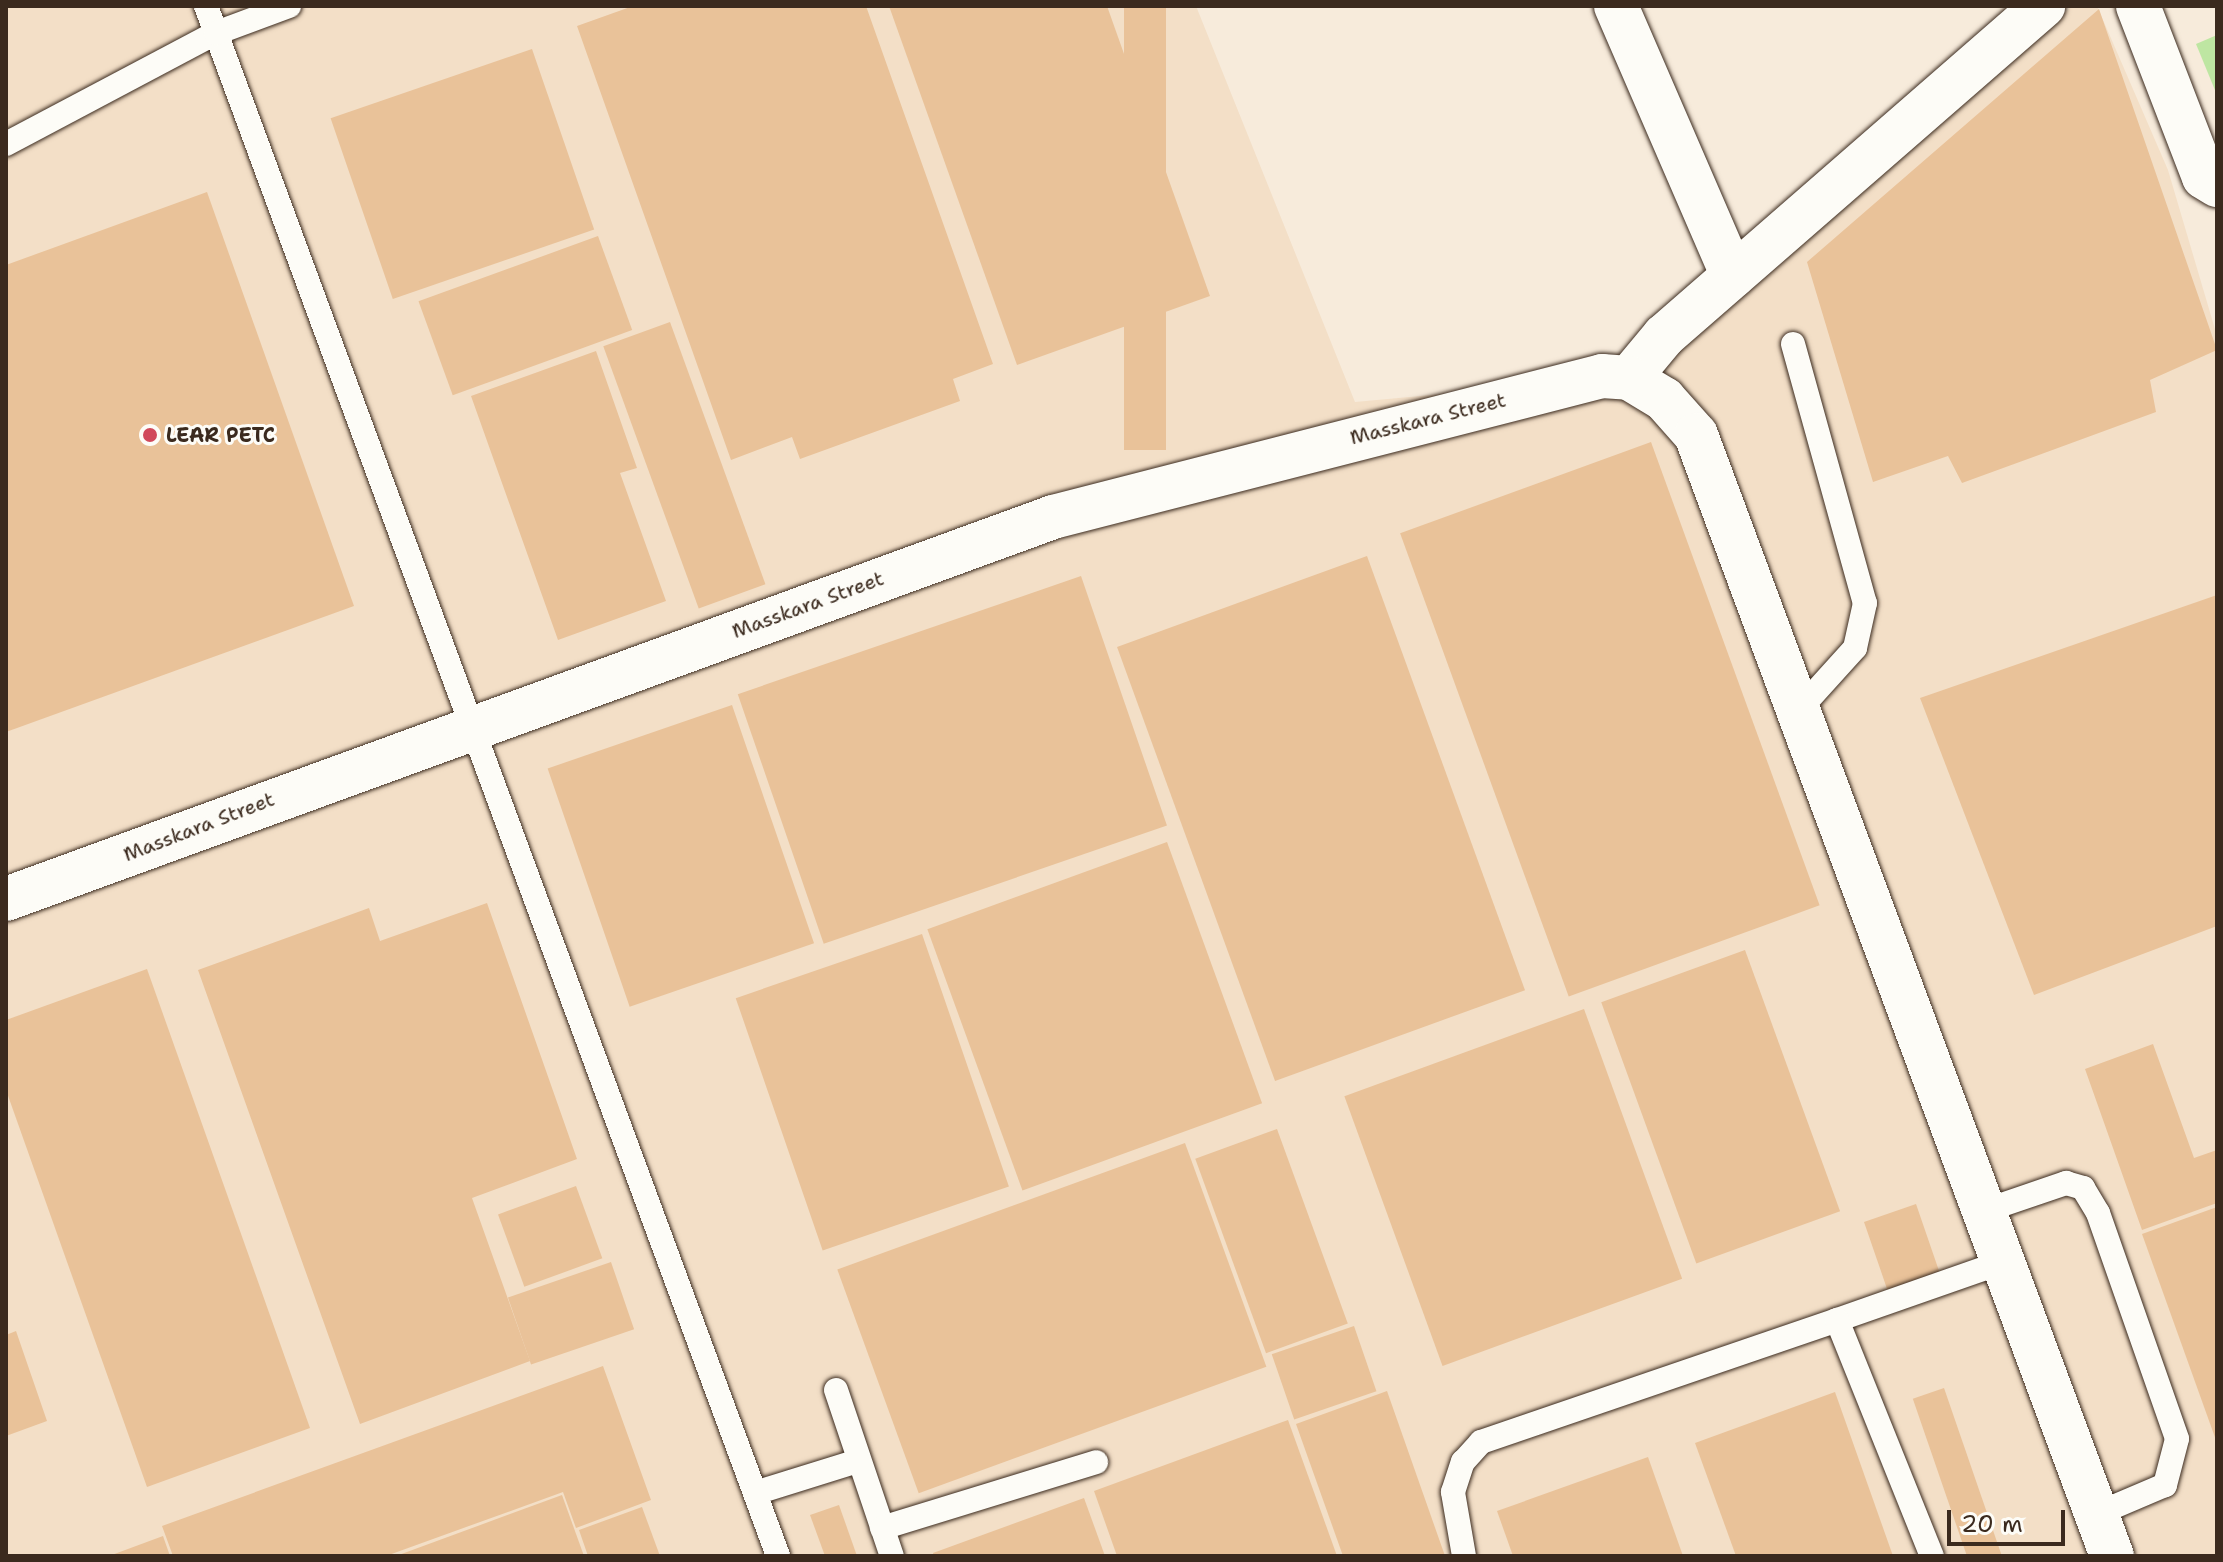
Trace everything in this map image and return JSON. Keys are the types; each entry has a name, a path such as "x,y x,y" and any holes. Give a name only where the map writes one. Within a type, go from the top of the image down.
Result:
{"street":[{"path":"1616,6 1733,276"},
{"path":"2043,6 1733,276 1629,378 1664,399 1696,435 2112,1556"},
{"path":"2138,6 2204,177 2217,185"},
{"name":"Masskara Street","path":"6,899 471,725 1053,517 1602,376 1629,378"}],"lane":[{"path":"206,6 778,1556"},
{"path":"6,144 216,33 289,6"},
{"path":"1793,344 1865,603 1855,648 1798,711"},
{"path":"1984,1211 2066,1183 2083,1188 2098,1213 2177,1439 2165,1485 2097,1514"},
{"path":"1464,1556 1453,1492 1463,1462 1481,1442 2003,1262"},
{"path":"1837,1320 1932,1556"},
{"path":"836,1390 892,1556"},
{"path":"755,1493 858,1461"},
{"path":"882,1528 1096,1462"}],"shaded area":[{"path":"6,6 1196,6 1355,402 1649,375 2072,6 2097,6 2168,170 2217,336 2217,1556 6,1556"}],"green space":[{"path":"2217,35 2217,95 2196,44"}],"building":[{"path":"633,6 866,6 993,364 953,379 960,401 800,459 792,437 731,460 577,26"},
{"path":"889,6 1107,6 1210,296 1017,365"},
{"path":"1124,6 1166,6 1166,450 1124,450"},
{"path":"2099,9 2217,350 2150,380 2156,412 1962,483 1948,456 1873,482 1807,262"},
{"path":"532,49 594,230 393,299 331,118"},
{"name":"LEAR PETC","path":"207,192 354,606 6,732 6,265"},
{"path":"598,236 632,330 453,395 419,301"},
{"path":"670,322 765,584 699,608 603,346"},
{"path":"596,351 637,468 620,473 666,601 558,640 471,396"},
{"path":"1651,442 1820,905 1569,997 1400,533"},
{"path":"1367,556 1525,990 1275,1081 1117,647"},
{"path":"1081,576 1167,826 824,944 738,694"},
{"path":"2217,595 2217,926 2034,995 1920,698"},
{"path":"732,705 814,943 630,1007 548,768"},
{"path":"1167,842 1262,1103 1022,1190 927,929"},
{"path":"487,903 577,1159 472,1198 530,1361 360,1424 198,970 369,908 380,941"},
{"path":"922,934 1009,1186 823,1251 736,998"},
{"path":"1745,950 1840,1211 1696,1264 1601,1002"},
{"path":"147,969 310,1428 147,1487 6,1090 6,1020"},
{"path":"1584,1009 1682,1279 1443,1366 1344,1096"},
{"path":"2153,1044 2194,1158 2217,1150 2217,1203 2142,1230 2085,1069"},
{"path":"1277,1129 1348,1324 1266,1353 1195,1159"},
{"path":"1185,1143 1266,1367 919,1493 837,1270"},
{"path":"576,1186 602,1258 524,1287 498,1214"},
{"path":"1916,1204 1939,1272 1887,1290 1864,1222"},
{"path":"2217,1207 2217,1443 2142,1234"},
{"path":"611,1262 634,1329 531,1365 508,1297"},
{"path":"1354,1326 1376,1391 1294,1420 1272,1354"},
{"path":"16,1331 47,1421 6,1436 6,1335"},
{"path":"603,1366 651,1500 576,1528 563,1492 386,1556 173,1556 162,1526"},
{"path":"1944,1388 2002,1556 1967,1556 1913,1399"},
{"path":"1387,1391 1445,1556 1343,1556 1296,1424"},
{"path":"1835,1392 1893,1556 1736,1556 1695,1443"},
{"path":"1288,1420 1337,1556 1117,1556 1094,1491"},
{"path":"1648,1457 1683,1556 1513,1556 1497,1511"},
{"path":"562,1495 584,1556 396,1556"},
{"path":"1084,1498 1105,1556 934,1556 933,1553"},
{"path":"839,1505 857,1556 825,1556 810,1515"},
{"path":"642,1507 660,1556 588,1556 579,1530"},
{"path":"163,1536 170,1556 109,1556"}],"place":[{"name":"LEAR PETC","path":"150,435"}]}
